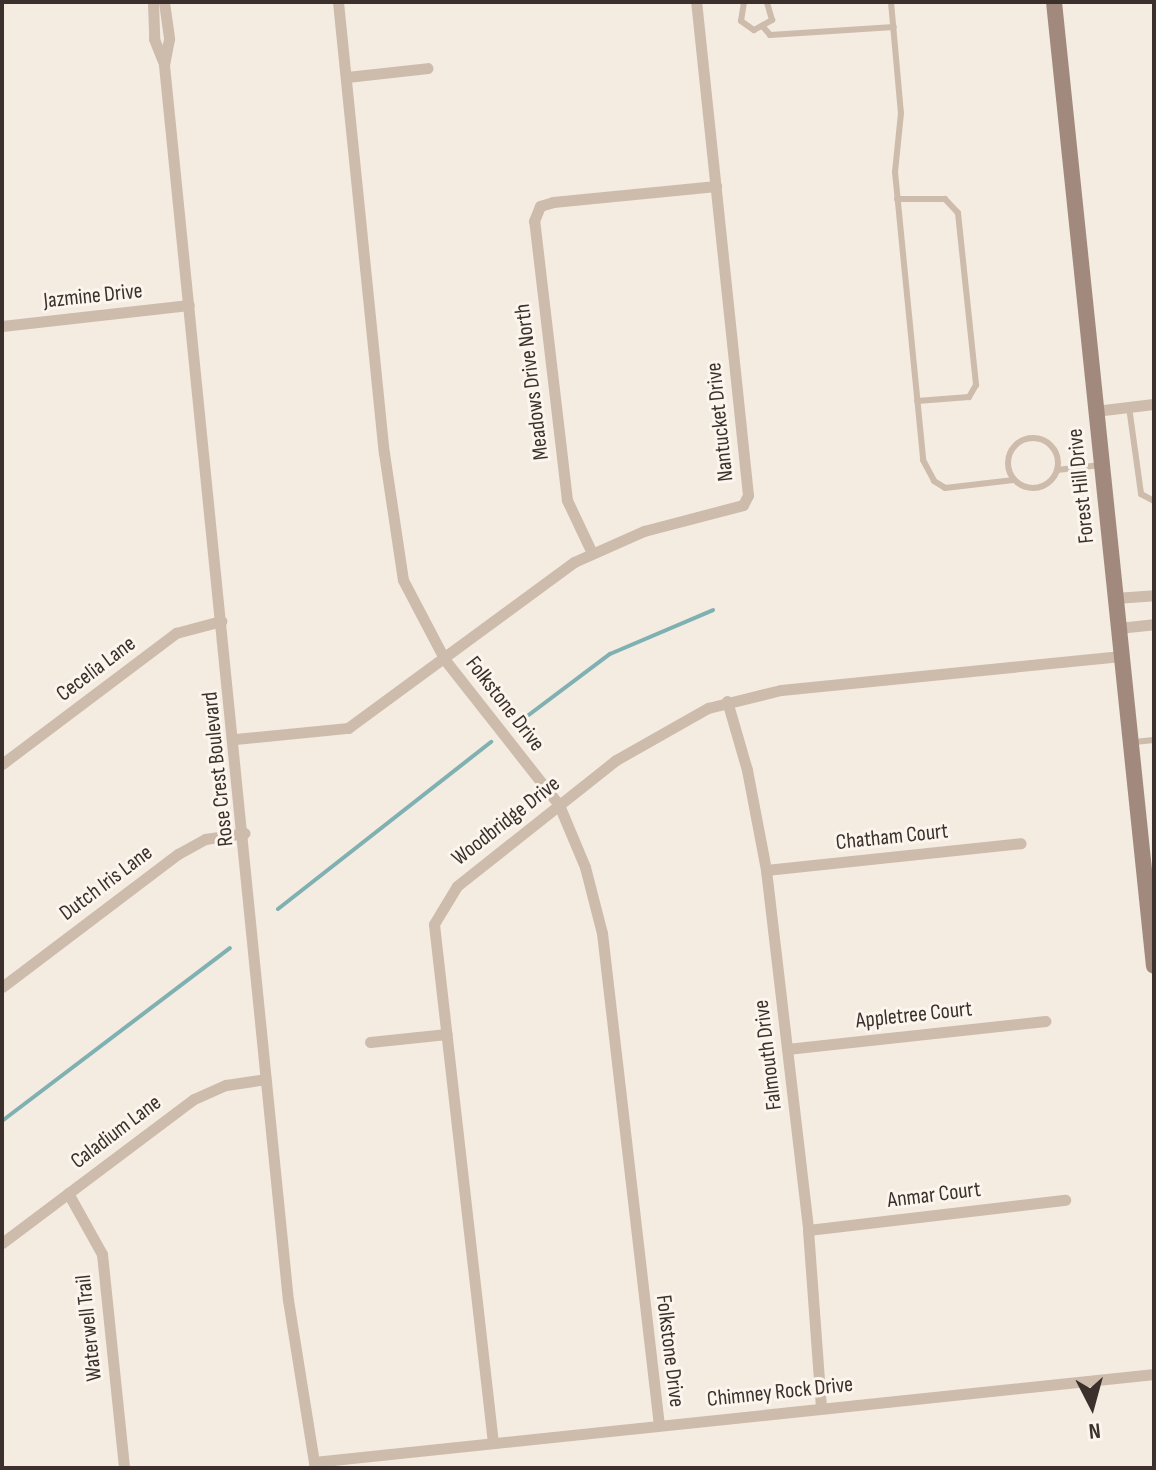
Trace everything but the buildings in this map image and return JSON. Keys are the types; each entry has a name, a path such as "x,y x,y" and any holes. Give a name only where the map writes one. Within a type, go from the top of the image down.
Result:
{"main road":[{"name":"Forest Hill Drive","path":"1054,2 1121,656 1131,743 1146,816 1154,966"}],"street":[{"name":"Rose Crest Boulevard","path":"153,2 154,39 164,65 245,833 288,1300 314,1465"},
{"name":"Rose Crest Boulevard","path":"164,2 169,39 164,65"},
{"name":"Folkstone Drive","path":"338,2 394,540 411,600 445,660 559,805 585,867 602,933 659,1425"},
{"name":"Nantucket Drive","path":"235,739 348,728 445,660 533,589 592,553 679,521 739,508 748,495 696,2"},
{"path":"347,77 428,68"},
{"name":"Meadows Drive North","path":"592,553 567,500 534,221 544,205 716,186"},
{"name":"Jazmine Drive","path":"2,326 189,305"},
{"path":"1095,411 1154,404"},
{"path":"1115,598 1154,595"},
{"name":"Cecelia Lane","path":"2,764 176,633 221,621"},
{"path":"1118,628 1154,624"},
{"name":"Woodbridge Drive","path":"493,1443 447,1034 437,912 478,865 658,732 727,701 781,690 1121,656"},
{"name":"Falmouth Drive","path":"727,701 747,770 766,870 808,1230 821,1408"},
{"name":"Dutch Iris Lane","path":"2,987 178,854 205,839 245,833"},
{"name":"Chatham Court","path":"766,870 1021,843"},
{"name":"Appletree Court","path":"787,1049 1045,1021"},
{"path":"370,1042 447,1034"},
{"name":"Caladium Lane","path":"2,1243 194,1099 226,1085 266,1079"},
{"name":"Waterwell Trail","path":"68,1193 102,1254 124,1468"},
{"name":"Anmar Court","path":"808,1230 1065,1200"},
{"name":"Chimney Rock Drive","path":"314,1465 659,1425 1154,1374"}],"lane":[{"path":"744,2 739,15 744,26 764,28 770,35 894,27"},
{"path":"764,28 773,14 767,2"},
{"path":"891,2 901,113 897,199 923,460 934,481 945,488 1014,480 1039,487 1057,470 1101,465"},
{"path":"897,199 945,199 958,213 976,385 969,397 917,401"},
{"path":"1125,407 1141,494 1154,501"},
{"path":"1014,480 1008,456 1026,439 1049,444 1057,470"},
{"path":"1131,743 1154,740"}],"waterway":[{"path":"522,720 610,654 713,610"},
{"path":"278,909 491,742"},
{"path":"2,1121 230,948"}]}
